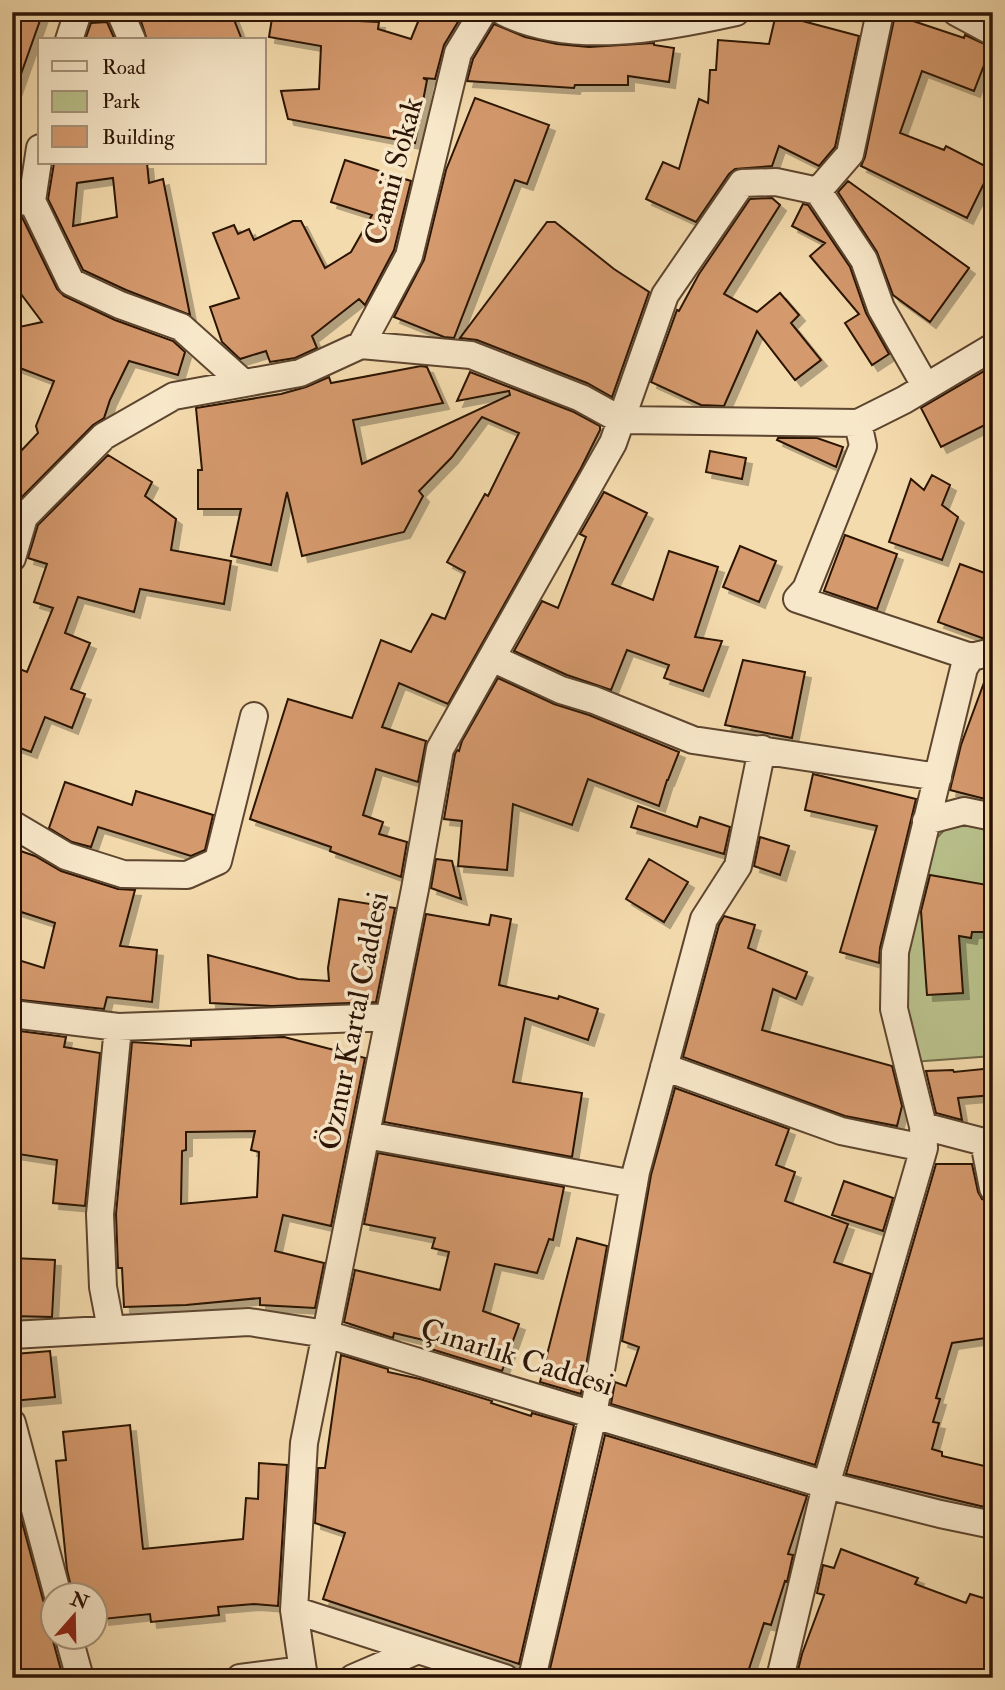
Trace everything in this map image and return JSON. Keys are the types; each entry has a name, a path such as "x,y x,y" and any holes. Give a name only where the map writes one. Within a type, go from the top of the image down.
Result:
{"street":[{"path":"70,38 78,12"},
{"path":"120,12 131,38"},
{"name":"Camii Sokak","path":"362,345 409,256 458,53 484,12"},
{"path":"503,12 526,23 595,31 675,26 736,12"},
{"path":"880,12 850,154 818,191 864,260 881,308 926,387"},
{"path":"956,12 993,32"},
{"path":"38,154 22,201 71,282 120,305 181,327 241,383"},
{"name":"Öznur Kartal Caddesi","path":"303,1674 294,1610 304,1443 440,749 613,443 665,295 742,183 776,182 818,191"},
{"path":"12,558 18,518 104,436 174,396 300,373 362,345 471,355 581,398 621,420 858,423 993,347"},
{"path":"858,423 863,446 806,589 797,599 982,654"},
{"path":"780,1678 826,1485 924,1137 894,1009 895,963 898,939 964,668 982,654"},
{"path":"492,657 561,690 594,700 693,740 938,777"},
{"path":"12,824 65,856 122,874 187,875 218,861 254,716"},
{"path":"533,1678 593,1415 634,1184 704,919 738,866 762,749"},
{"path":"926,821 964,811 993,817"},
{"path":"12,1014 118,1027 389,1017"},
{"path":"110,1329 103,1287 100,1214 118,1027"},
{"path":"664,1067 841,1131 984,1142 993,1188"},
{"path":"366,1135 634,1184"},
{"name":"Çınarlık Caddesi","path":"12,1335 249,1322 326,1334 826,1485 993,1525"},
{"path":"12,1423 55,1582"},
{"path":"294,1610 505,1678"},
{"path":"353,1678 418,1650"},
{"path":"73,1652 80,1678"},
{"path":"240,1678 303,1674"}],"green space":[{"path":"993,821 993,1056 912,1062 900,1008 904,952 932,843 949,825"}],"building":[{"path":"12,12 43,12 15,91 12,90"},
{"path":"145,12 231,12 241,38 146,38 140,18 147,18"},
{"path":"273,12 319,12 318,19 379,22 378,29 411,39 422,12 464,12 444,45 435,79 423,78 427,80 415,143 288,119 281,91 319,89 321,46 269,37"},
{"path":"558,12 648,12 589,15"},
{"path":"776,14 859,36 835,147 819,166 779,146 772,166 735,169 696,222 646,199 663,162 679,169 699,99 708,103 710,70 716,70 718,40 769,44"},
{"path":"895,15 964,38 965,35 991,47 974,91 922,71 900,133 944,150 946,146 991,169 967,218 861,166"},
{"path":"107,22 114,38 86,38 91,23"},
{"path":"494,24 525,37 557,44 589,47 654,43 674,48 669,82 628,76 628,85 575,85 574,88 467,81 473,59"},
{"path":"475,98 549,125 527,184 515,180 454,338 444,337 394,317 424,260 446,170"},
{"path":"345,160 411,181 394,250 365,305 359,299 312,336 317,348 295,358 270,362 266,351 240,359 222,342 210,307 239,298 213,233 234,225 238,234 249,229 254,240 293,221 301,221 325,268 351,252 372,215 331,202"},
{"path":"54,164 147,164 149,183 163,179 190,315 83,270 48,199","holes":["113,178 117,217 73,226 77,183"]},
{"path":"848,181 969,268 930,322 893,295 877,252 838,192"},
{"path":"772,198 780,205 724,294 757,312 780,293 799,315 791,323 821,360 795,380 757,331 724,406 701,405 651,382 677,310 679,311 699,274 750,199"},
{"path":"803,204 808,205 850,267 866,313 889,354 872,365 845,323 859,314 810,256 825,243 792,226"},
{"path":"22,217 57,289 64,296 115,320 173,341 185,352 178,375 129,361 104,418 93,425 18,501 12,502 12,451 21,451 38,433 36,426 54,381 12,365 12,346 19,327 42,322 12,282 12,218"},
{"path":"547,222 555,222 614,269 649,292 612,397 587,383 477,340 460,338"},
{"path":"993,366 993,421 941,447 921,408"},
{"path":"427,367 443,403 353,420 362,464 510,395 509,391 457,401 470,372 574,412 600,426 600,430 448,704 399,683 382,727 426,741 418,782 376,769 363,815 383,822 379,834 407,842 401,877 330,851 331,847 250,819 288,699 352,718 381,640 411,652 432,614 445,619 465,572 447,562 485,494 488,496 519,433 482,417 452,457 419,491 423,496 404,532 302,556 287,492 271,565 231,556 241,509 198,509 198,470 202,470 196,408 281,394 329,377 331,383"},
{"path":"817,438 843,447 836,467 777,440"},
{"path":"710,451 746,458 742,479 706,472"},
{"path":"108,455 152,482 145,496 176,519 171,550 231,561 224,604 140,589 134,612 78,597 65,633 90,643 71,689 85,694 72,728 45,717 31,752 12,745 12,666 27,672 53,608 34,602 47,564 28,558 38,525"},
{"path":"932,475 950,485 942,505 958,517 942,560 889,542 911,479 924,490"},
{"path":"604,492 647,513 612,584 653,600 669,551 718,567 695,637 722,641 703,691 664,678 669,665 627,650 611,690 567,675 514,651 542,601 558,608 586,537 580,534"},
{"path":"845,535 897,554 877,609 824,591"},
{"path":"740,546 776,561 759,602 723,587"},
{"path":"960,564 993,576 993,637 982,638 938,622"},
{"path":"743,660 805,672 792,738 725,725"},
{"path":"993,668 993,801 950,790 961,745 989,669"},
{"path":"498,678 554,704 589,715 679,752 659,806 588,779 572,825 513,804 507,870 458,866 462,821 444,819 455,754"},
{"path":"813,774 916,799 880,948 879,963 840,952 877,826 805,810"},
{"path":"65,782 132,805 136,791 213,815 205,850 191,856 98,827 91,847 72,842 49,828"},
{"path":"638,806 697,827 700,817 730,827 724,854 631,827"},
{"path":"760,837 789,846 780,875 754,866"},
{"path":"12,848 35,856 61,871 118,889 135,890 120,946 157,950 152,1002 107,997 104,1009 12,999 12,958 44,968 55,923 12,909"},
{"path":"436,859 452,861 461,899 431,888"},
{"path":"649,859 688,882 664,922 626,899"},
{"path":"930,875 993,886 993,932 972,932 971,938 959,936 963,993 927,995 921,911"},
{"path":"339,899 395,908 376,1002 272,1006 210,1003 208,955 298,979 329,981 328,968"},
{"path":"426,914 489,925 491,915 511,919 499,985 558,999 559,996 598,1009 588,1040 525,1018 513,1082 582,1093 572,1157 384,1122"},
{"path":"724,916 755,925 748,948 807,972 796,999 773,989 762,1030 892,1066 902,1106 897,1126 845,1116 683,1057 719,925"},
{"path":"12,1030 66,1037 64,1047 100,1053 85,1206 53,1203 57,1160 12,1153"},
{"path":"284,1037 365,1058 331,1226 283,1215 275,1251 324,1263 315,1308 260,1305 260,1298 124,1307 122,1268 118,1268 116,1214 132,1042 191,1046 191,1040","holes":["255,1131 251,1150 259,1152 257,1197 181,1204 182,1151 186,1150 186,1132"]},
{"path":"993,1068 993,1095 958,1098 962,1120 936,1113 926,1071 954,1072"},
{"path":"675,1088 789,1129 776,1165 795,1172 785,1201 848,1224 834,1262 871,1274 815,1465 611,1404 615,1382 626,1386 639,1347 622,1341 651,1175"},
{"path":"378,1153 564,1187 553,1240 549,1239 537,1273 495,1264 483,1311 519,1324 502,1371 431,1349 432,1342 394,1333 393,1338 344,1322 355,1270 440,1290 449,1252 432,1248 435,1238 364,1224"},
{"path":"936,1164 972,1164 978,1192 982,1199 991,1203 993,1337 952,1343 936,1398 940,1399 933,1422 939,1423 932,1449 942,1452 942,1456 993,1468 993,1509 846,1474"},
{"path":"844,1181 893,1198 883,1231 832,1215"},
{"path":"577,1238 607,1246 581,1394 540,1382"},
{"path":"12,1258 55,1260 52,1317 12,1316"},
{"path":"50,1351 55,1397 12,1401 12,1369 19,1369 15,1354"},
{"path":"341,1355 388,1369 388,1372 492,1401 491,1403 531,1416 532,1413 574,1425 519,1664 323,1599 345,1533 315,1523 318,1468 325,1468"},
{"path":"130,1425 143,1549 243,1539 246,1498 258,1499 259,1463 287,1465 278,1606 254,1604 218,1607 219,1615 151,1622 150,1614 108,1618 108,1582 70,1582 56,1461 66,1460 63,1432"},
{"path":"605,1435 807,1496 788,1554 793,1555 787,1582 785,1581 771,1625 764,1623 746,1678 566,1678 549,1673"},
{"path":"12,1485 38,1582 38,1652 56,1652 62,1674 45,1678 12,1678"},
{"path":"841,1549 918,1578 915,1584 966,1603 970,1594 993,1601 993,1678 796,1678 824,1595 817,1593 823,1565 834,1568"}]}
